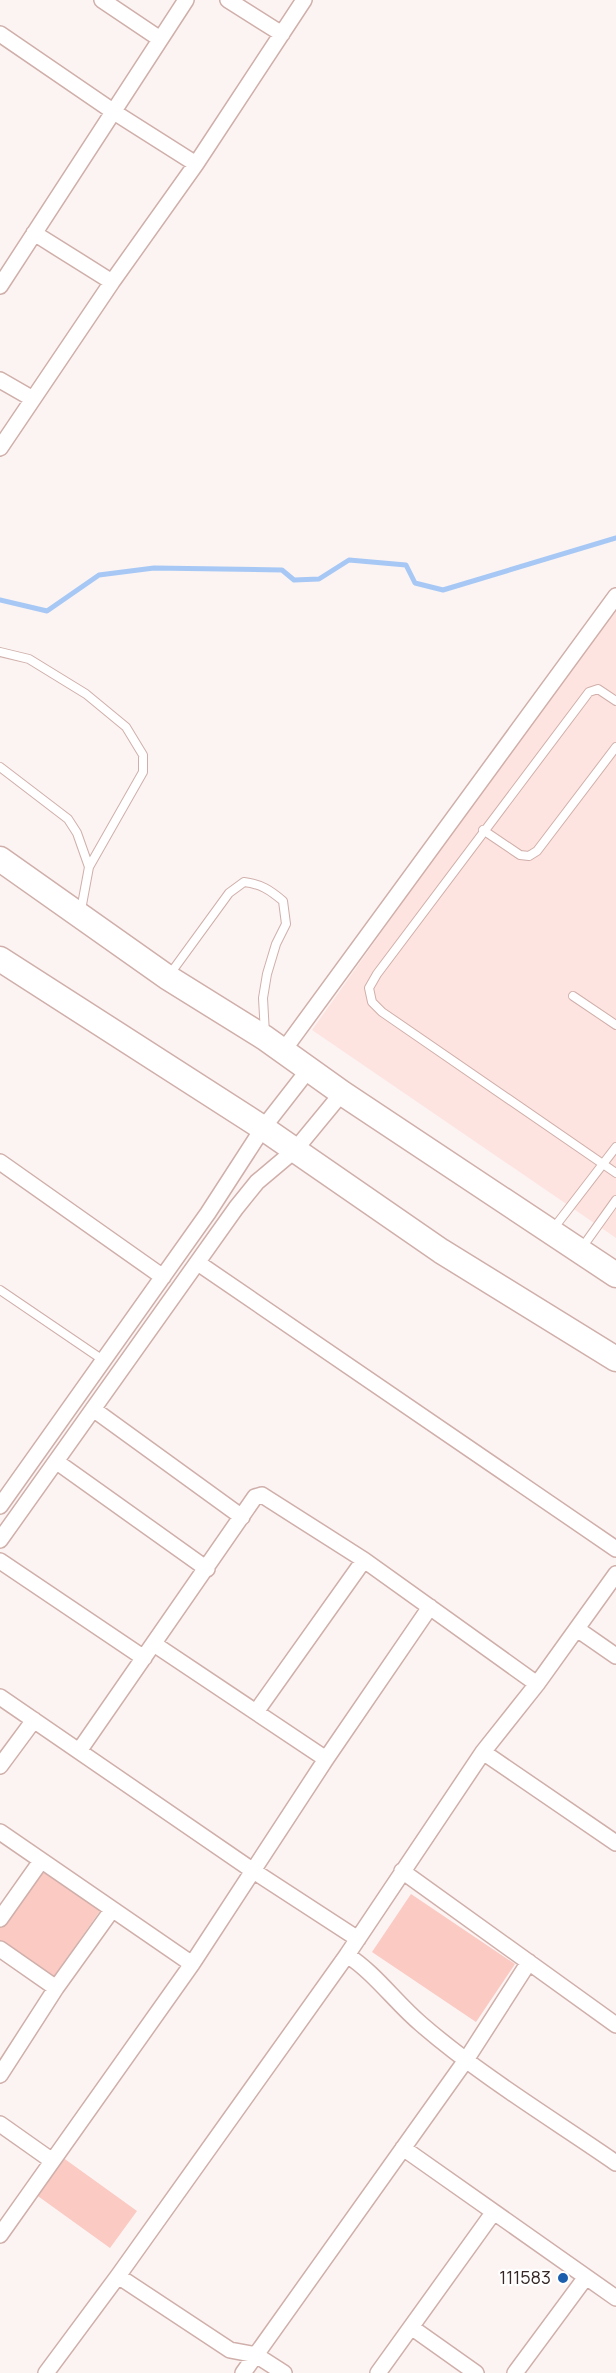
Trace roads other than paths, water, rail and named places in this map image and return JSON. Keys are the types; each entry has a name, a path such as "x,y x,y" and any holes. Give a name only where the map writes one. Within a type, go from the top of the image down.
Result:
{"main road":[{"path":"0,859 167,977 274,1044 309,1070 616,1275"},
{"path":"0,959 263,1128 441,1251 616,1359"}],"street":[{"path":"102,0 160,39"},
{"path":"0,286 5,267 34,233 186,0"},
{"path":"228,0 282,34"},
{"path":"0,448 112,282 196,164 304,0"},
{"path":"0,34 114,112 196,164"},
{"path":"34,233 112,282"},
{"path":"0,380 33,399"},
{"path":"274,1044 616,596"},
{"path":"0,1506 163,1277 263,1128 309,1070"},
{"path":"0,1540 236,1208 257,1182 295,1150 342,1092"},
{"path":"0,1162 163,1277"},
{"path":"198,1263 616,1549"},
{"path":"93,1409 242,1517"},
{"path":"57,1462 207,1569"},
{"path":"80,1752 255,1497 262,1495 364,1560 537,1684"},
{"path":"256,1712 364,1560"},
{"path":"0,1561 144,1658"},
{"path":"46,2373 118,2277 347,1955 483,1752 537,1684 616,1574"},
{"path":"0,2235 192,1964 326,1759 430,1607"},
{"path":"577,1629 616,1656"},
{"path":"154,1644 326,1759"},
{"path":"0,1697 252,1870 358,1939"},
{"path":"0,1766 34,1720"},
{"path":"483,1752 616,1843"},
{"path":"0,1832 192,1964"},
{"path":"0,1919 42,1861"},
{"path":"402,1871 616,2025"},
{"path":"0,2075 56,1988 112,1910"},
{"path":"0,1949 56,1988"},
{"path":"347,1955 366,1967 421,2024 466,2060 616,2163"},
{"path":"243,2373 466,2060 530,1962"},
{"path":"0,2124 51,2160"},
{"path":"404,2148 616,2298"},
{"path":"378,2373 493,2213"},
{"path":"118,2277 230,2350 256,2355 284,2373"},
{"path":"515,2373 586,2277"},
{"path":"411,2327 476,2373"}],"lane":[{"path":"0,652 29,659 86,694 126,727 143,755 143,772 89,867 80,915"},
{"path":"616,701 598,689 589,692 483,830 369,988 372,1002 382,1012 616,1173"},
{"path":"483,830 520,855 529,856 537,851 616,747"},
{"path":"0,767 68,819 77,833 89,867"},
{"path":"167,977 229,893 244,882 258,884 270,890 283,901 286,924 276,944 263,998 274,1044"},
{"path":"573,996 616,1025"},
{"path":"551,1231 616,1147"},
{"path":"580,1250 616,1200"},
{"path":"0,1290 103,1360"}],"waterway":[{"path":"0,600 47,611 99,575 154,568 282,570 294,580 319,579 349,560 406,565 415,583 443,590 616,538"}],"place":[{"name":"111583","path":"563,2278"}]}
